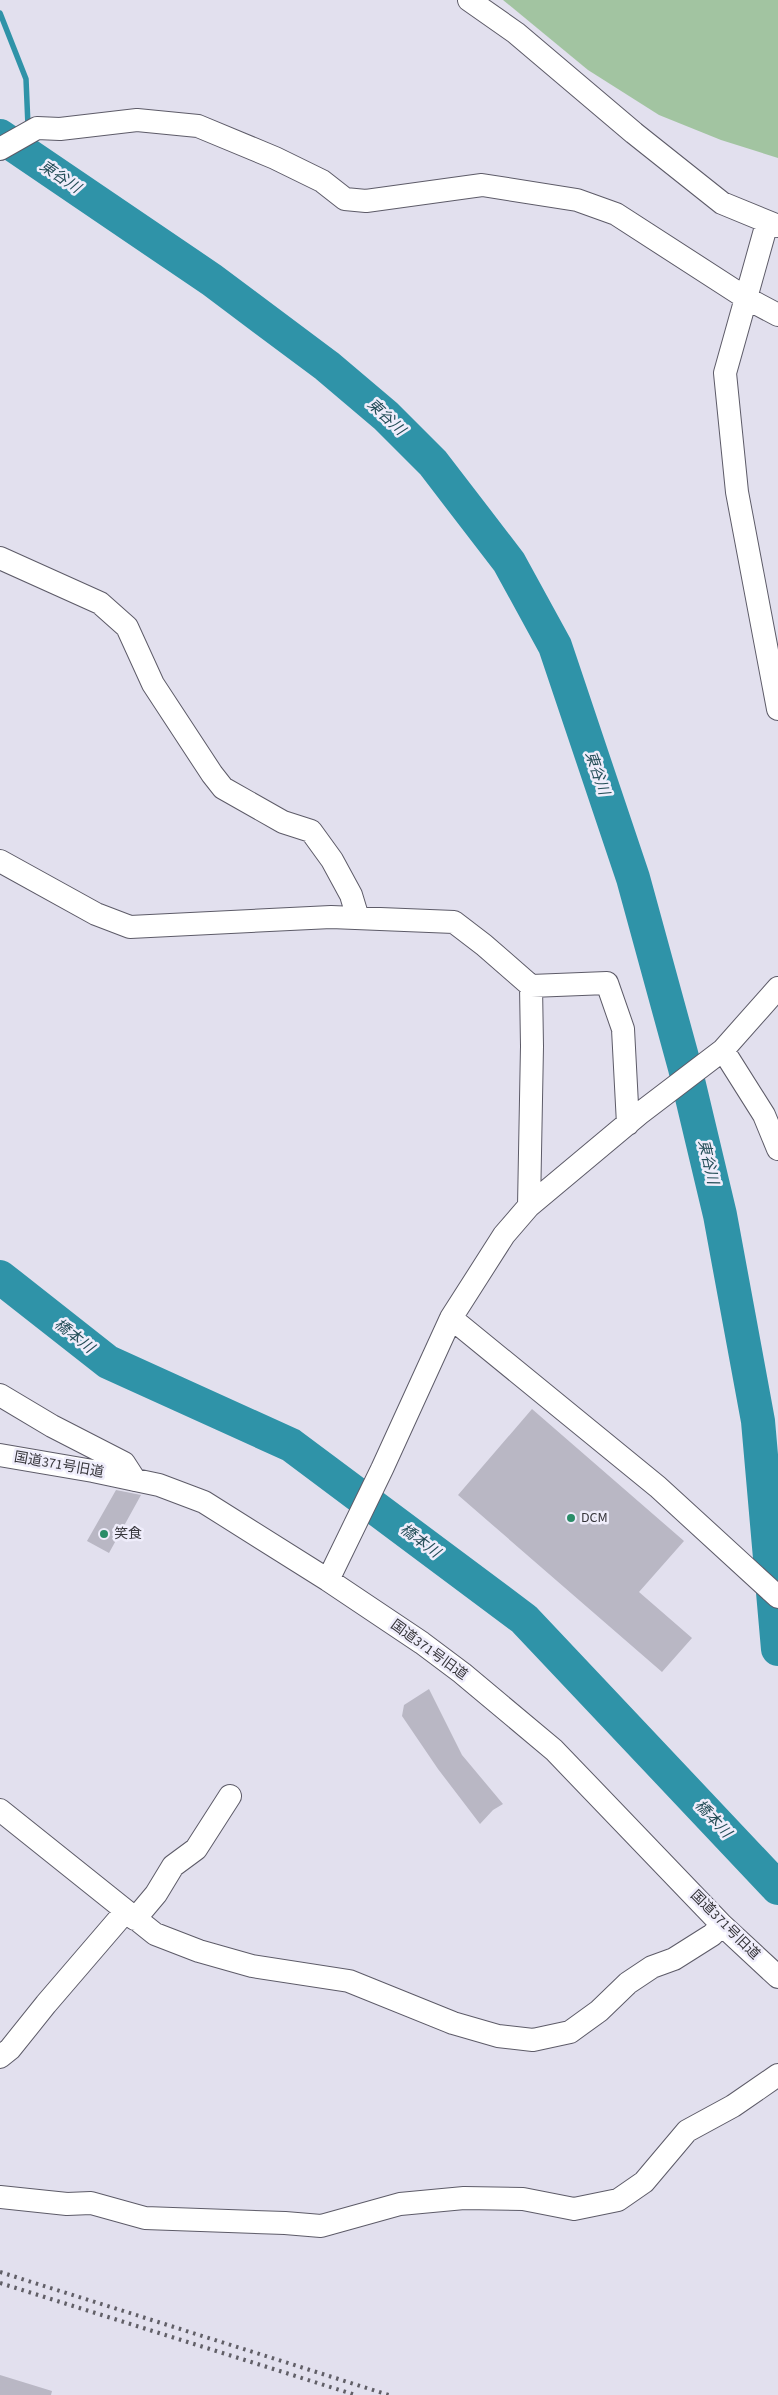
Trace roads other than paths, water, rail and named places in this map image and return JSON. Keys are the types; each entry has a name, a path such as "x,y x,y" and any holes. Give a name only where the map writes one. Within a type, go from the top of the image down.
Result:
{"street":[{"path":"469,0 516,33 634,133 722,204 772,225 746,298 725,373 737,492 778,709"},
{"path":"0,149 36,128 60,129 137,120 198,126 275,158 322,181 345,199 359,201 482,185 577,200 616,214 746,298 778,315"},
{"path":"0,558 100,603 127,628 153,684 223,788 274,817 311,831 332,860 346,886 358,918"},
{"path":"0,861 96,914 130,927 358,918 454,922 484,945 530,986 607,984 623,1029 633,1119"},
{"path":"529,1206 532,1046 530,986"},
{"path":"328,1580 382,1469 451,1318 504,1235 529,1206 633,1119 715,1056 778,988"},
{"path":"715,1056 764,1115 778,1149"},
{"path":"451,1318 658,1487 778,1598"},
{"path":"0,1395 52,1426 124,1463 135,1480"},
{"name":"国道371号旧道","path":"0,1455 158,1485 204,1502 328,1580 422,1643 462,1673 554,1750 722,1925 778,1977"},
{"path":"0,2057 10,2049 75,1969 130,1915 156,1894 173,1866 196,1850 230,1796"},
{"path":"0,1810 155,1934 199,1952 252,1966 349,1981 453,2023 498,2036 532,2040 570,2032 599,2010 628,1983 652,1967 674,1959 712,1935 722,1925"},
{"path":"0,2197 67,2204 91,2203 145,2218 321,2226 400,2204 464,2198 524,2199 574,2209 618,2200 644,2182 687,2132 733,2106 778,2075"}],"waterway":[{"path":"0,13 26,79 28,126"},
{"name":"東谷川","path":"0,136 212,280 327,366 386,416 433,463 509,562 555,646 633,878 685,1068 720,1215 758,1421 778,1649"},
{"path":"28,138 29,155"},
{"name":"橋本川","path":"0,1277 108,1362 291,1445 524,1619 778,1888"}],"railway":[{"path":"0,2272 389,2395"},
{"path":"0,2283 356,2395"}],"place":[{"name":"DCM","path":"571,1518"},
{"name":"笑食","path":"104,1534"}]}
